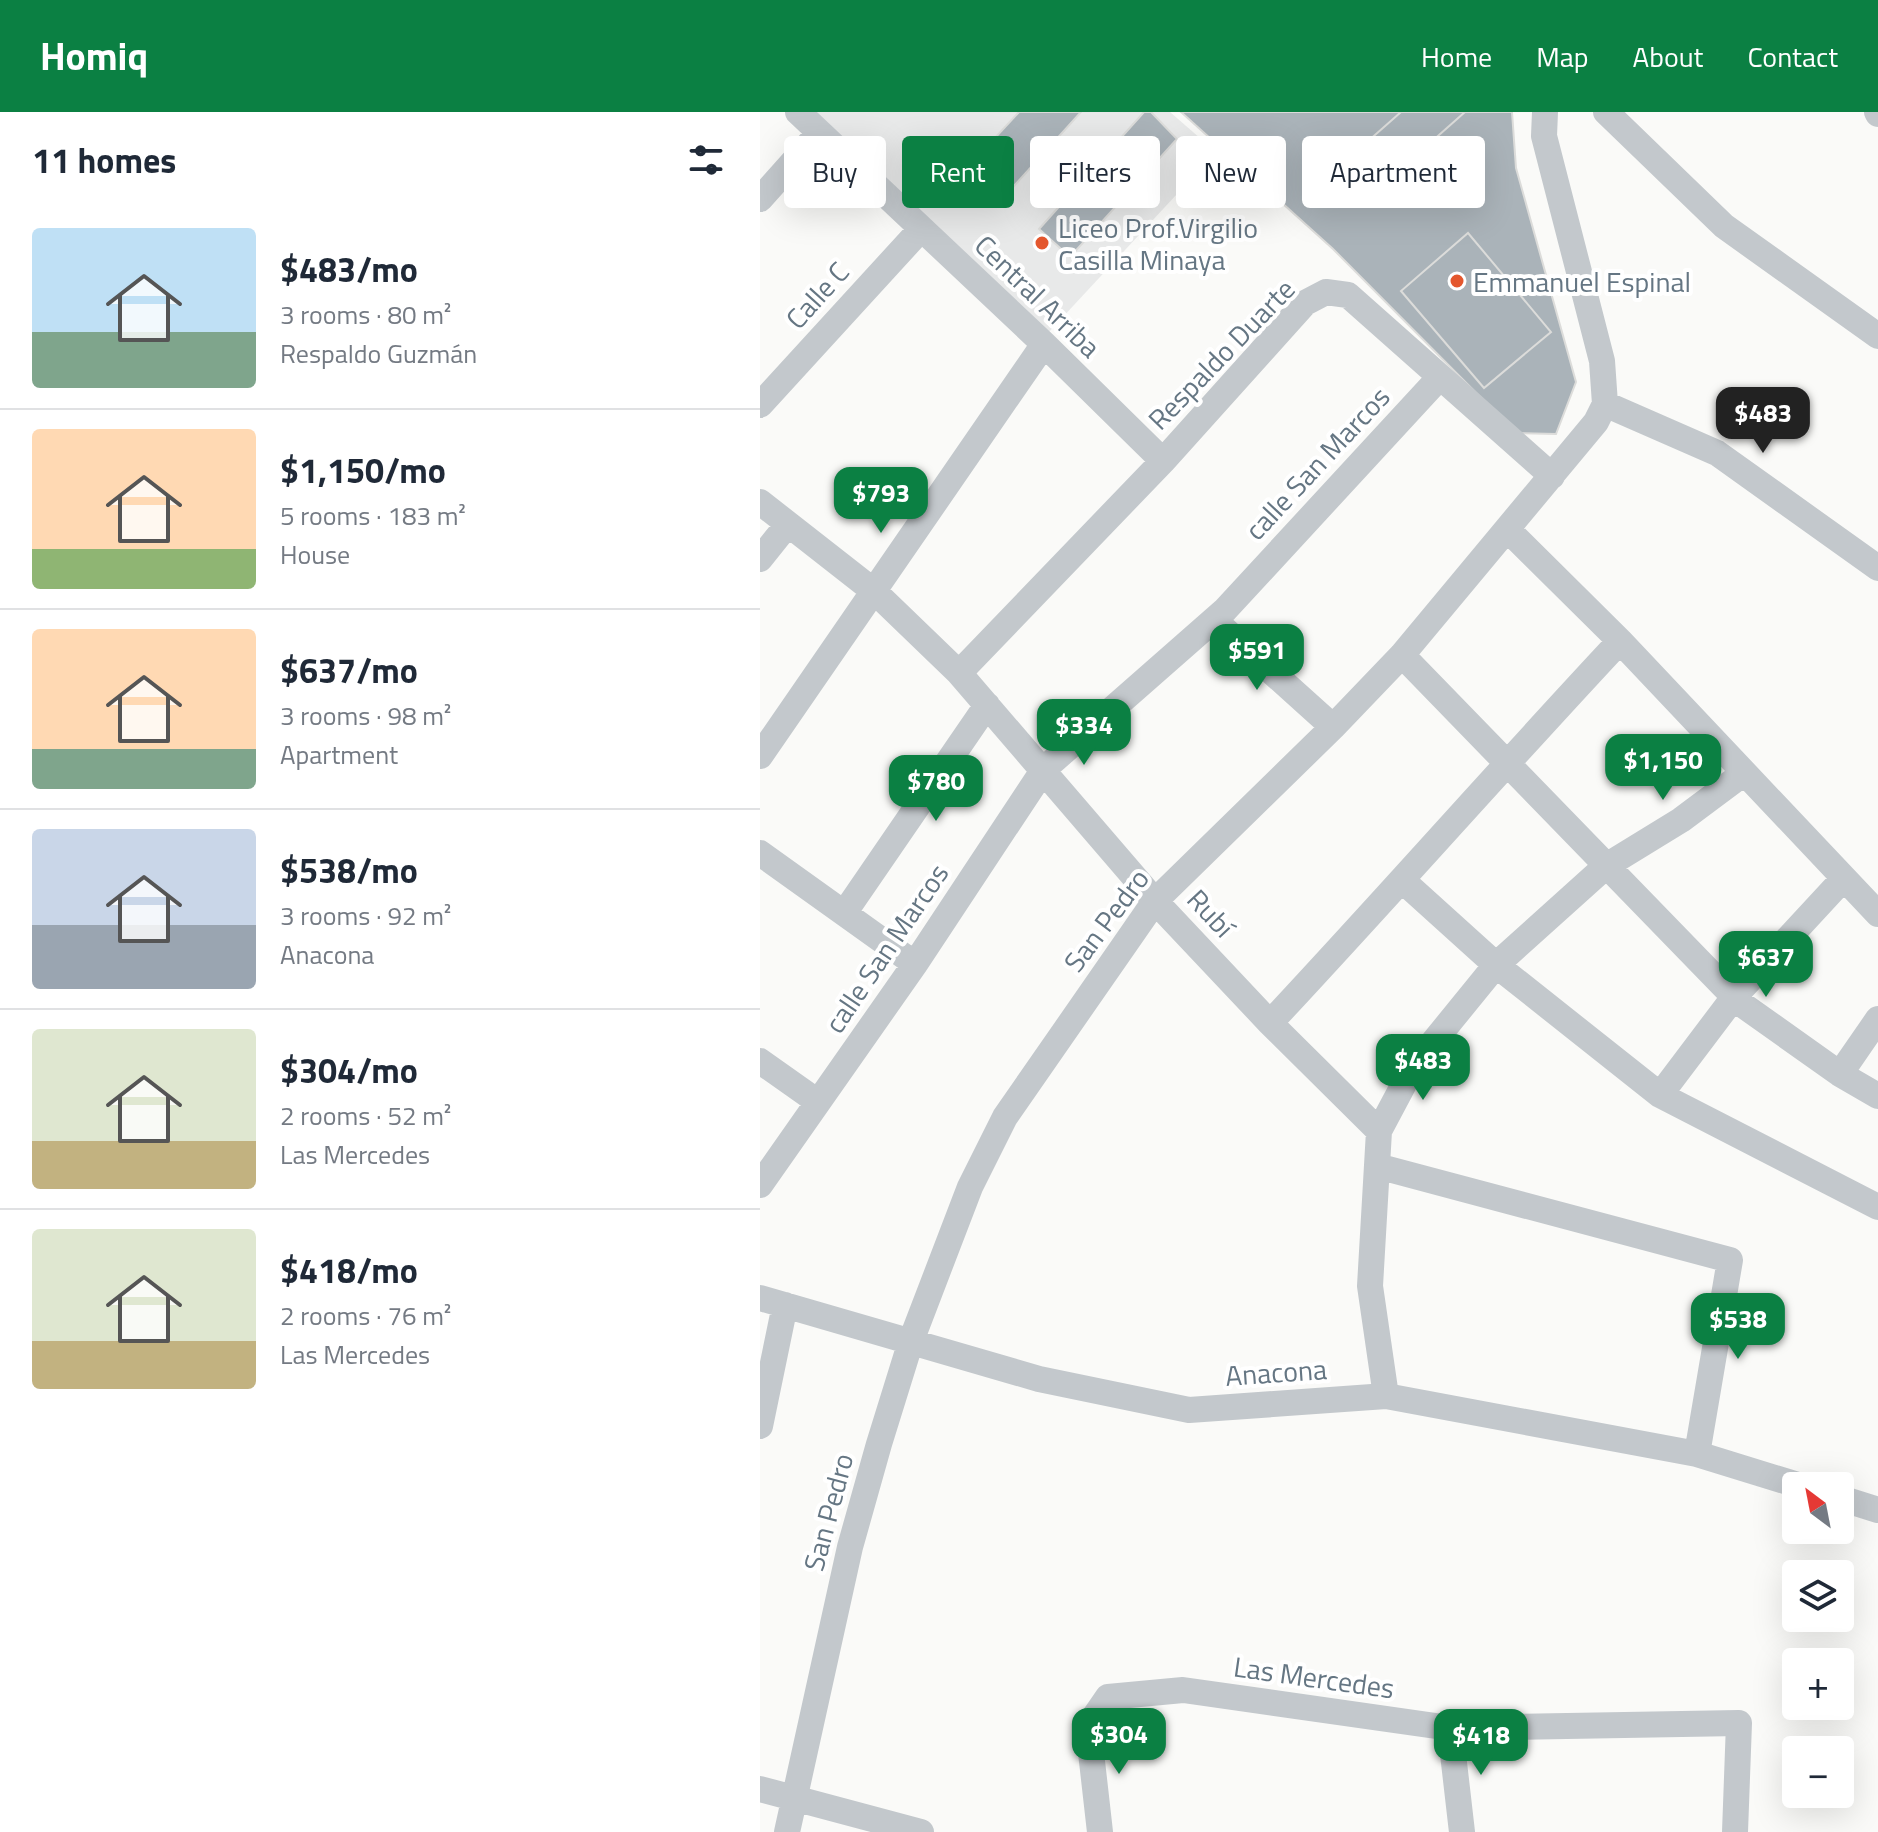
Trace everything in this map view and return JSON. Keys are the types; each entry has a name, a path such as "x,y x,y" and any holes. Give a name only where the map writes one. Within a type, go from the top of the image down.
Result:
{"street":[{"name":"Central Arriba","path":"798,112 1163,461"},
{"path":"1545,112 1544,136 1602,361 1605,404 1717,453 1878,568"},
{"path":"1606,112 1724,226 1878,336"},
{"path":"760,199 819,133"},
{"name":"Calle C","path":"760,405 921,229"},
{"name":"Respaldo Duarte","path":"959,673 1163,461 1305,303 1326,292 1348,295 1552,476"},
{"path":"760,756 1044,344"},
{"name":"calle San Marcos","path":"760,1185 915,964 1044,769 1214,620 1440,377"},
{"name":"San Pedro","path":"787,1832 850,1547 911,1341 970,1187 1005,1117 1155,901 1402,655 1596,422 1605,404"},
{"name":"Rubí","path":"760,502 875,592 959,673 1155,901 1270,1023 1379,1131"},
{"path":"760,559 788,524"},
{"path":"1508,530 1620,641 1878,914"},
{"path":"1214,620 1333,727"},
{"path":"1270,1023 1620,641"},
{"path":"1402,655 1734,997 1840,1074 1878,1096"},
{"path":"845,912 987,705"},
{"path":"1386,1396 1370,1286 1379,1131 1413,1067 1496,965 1606,866 1681,820 1744,773"},
{"path":"760,853 915,964"},
{"path":"1660,1095 1734,997 1844,878"},
{"path":"1403,881 1496,965 1660,1095 1878,1207"},
{"path":"1840,1074 1878,1019"},
{"path":"760,1061 818,1102"},
{"path":"1377,1166 1730,1260 1697,1454"},
{"path":"760,1426 773,1302"},
{"name":"Anacona","path":"773,1302 1039,1379 1189,1410 1386,1396 1697,1454 1782,1480"},
{"path":"1854,1502 1878,1510"},
{"name":"Las Mercedes","path":"1100,1832 1088,1726 1108,1697 1183,1690 1450,1728 1739,1723 1735,1832"},
{"path":"1450,1728 1462,1832"},
{"path":"760,1789 921,1832"}],"shaded area":[{"path":"813,112 1170,112 1198,136 1176,136 1176,195 1048,333 915,208 1014,208 1014,136 902,136 902,196 886,181 886,136 839,136"}],"building":[{"path":"1019,112 1081,112 1059,136 1030,136 1030,168 1014,186 1014,136 997,136"},
{"path":"1144,112 1151,112 1176,140 1160,158 1160,136 1122,136"},
{"name":"Emmanuel Espinal","path":"1181,112 1512,112 1516,168 1576,382 1556,434 1516,433 1333,249 1286,207 1286,136 1208,136"},
{"path":"1401,112 1465,112 1438,136 1374,136"},
{"path":"1058,208 1114,208 1070,257 1039,229"},
{"path":"1468,233 1551,332 1484,388 1401,291"}],"place":[{"name":"Liceo Prof.Virgilio Casilla Minaya","path":"1042,243"},
{"name":"Emmanuel Espinal","path":"1457,281"}]}
